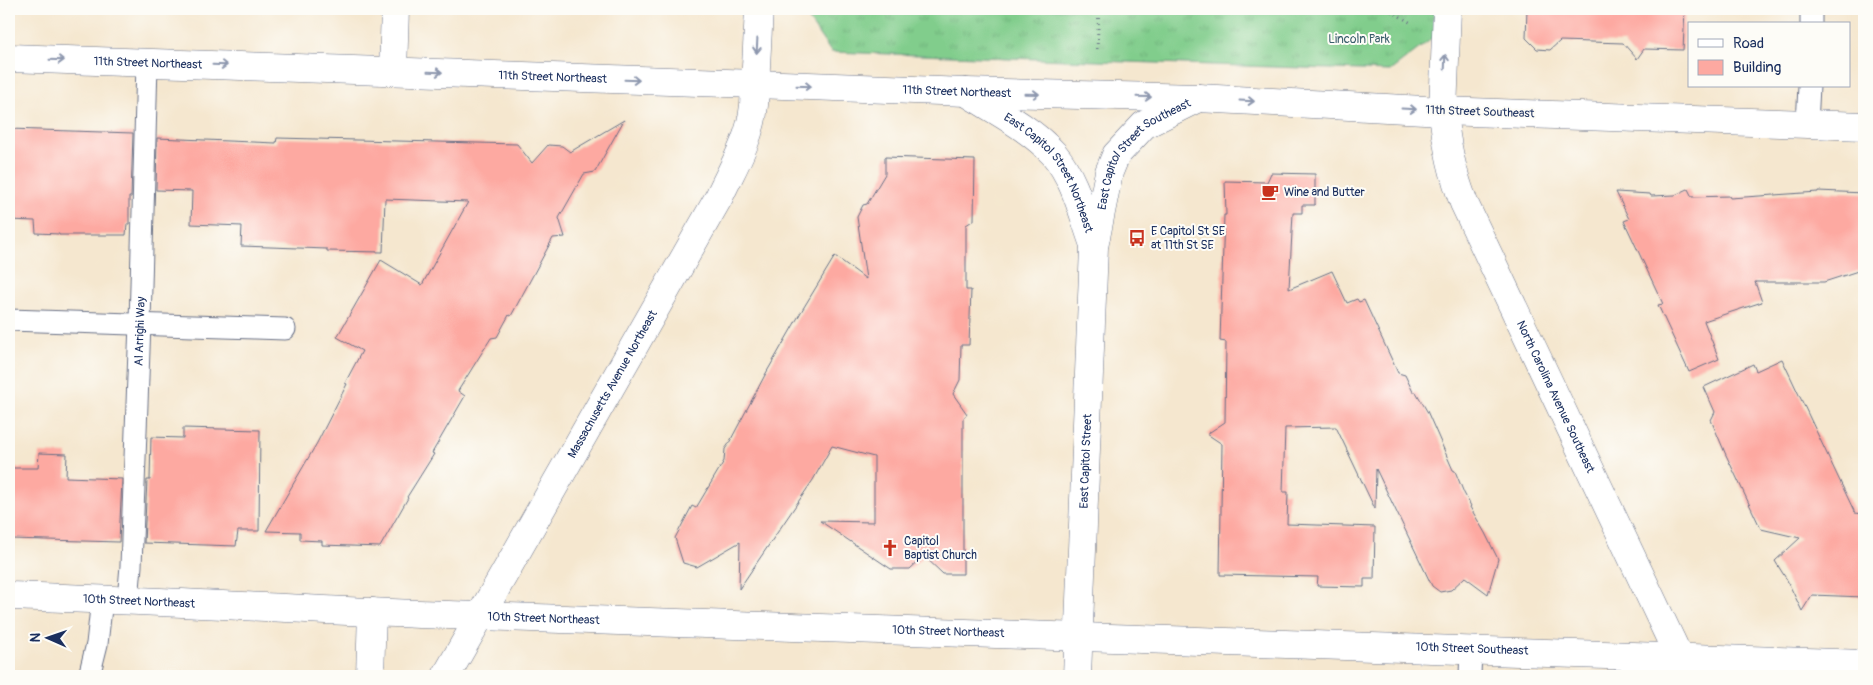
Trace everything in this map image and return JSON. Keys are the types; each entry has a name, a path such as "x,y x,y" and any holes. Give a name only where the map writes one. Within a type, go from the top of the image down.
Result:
{"street":[{"path":"392,70 394,9"},
{"path":"756,84 759,9"},
{"path":"1443,111 1447,9"},
{"name":"11th Street Northeast","path":"9,58 1095,96"},
{"name":"Massachusetts Avenue Northeast","path":"446,676 719,197 747,138 753,116 756,84"},
{"name":"East Capitol Street Northeast","path":"966,92 1036,137 1054,155 1073,187 1094,247"},
{"name":"11th Street Southeast","path":"1095,96 1198,98 1443,111 1864,126"},
{"name":"East Capitol Street Southeast","path":"1094,247 1109,172 1116,155 1144,125 1198,98"},
{"name":"North Carolina Avenue Southeast","path":"1443,111 1448,149 1457,187 1683,666"},
{"name":"East Capitol Street","path":"1077,676 1094,247"},
{"name":"10th Street Northeast","path":"9,596 372,612 1079,636"},
{"path":"370,676 372,612"},
{"name":"10th Street Southeast","path":"1079,636 1471,648 1683,666 1864,664"}],"lane":[{"path":"1811,9 1811,22"},
{"name":"Al Arrighi Way","path":"89,676 97,644 131,566 147,63"},
{"path":"1807,124 1808,88"},
{"path":"9,320 285,329"},
{"path":"1470,676 1471,648"}],"path":[{"path":"1097,49 1099,9"},
{"path":"1387,9 1414,25"}],"green space":[{"name":"Lincoln Park","path":"801,9 1438,9 1438,34 1390,71 831,52"}],"building":[{"path":"1527,9 1685,9 1683,50 1644,49 1637,59 1623,43 1560,41 1550,50 1537,49 1526,38"},
{"path":"624,120 595,172 584,174 559,218 565,237 553,238 511,316 509,315 497,337 491,338 458,391 465,396 380,547 322,545 322,541 300,540 300,532 266,531 317,443 362,351 337,337 381,260 422,285 468,202 385,199 383,252 241,246 242,226 191,224 192,191 156,190 157,138 276,143 277,138 517,144 532,163 548,145 562,146 570,152"},
{"path":"9,129 133,133 131,197 129,197 129,224 127,224 126,235 36,233 35,221 9,220"},
{"path":"885,157 975,160 974,220 966,225 966,290 971,290 969,345 961,345 960,380 953,394 967,414 963,419 963,574 943,574 924,556 910,569 891,569 820,521 874,522 874,457 832,446 813,480 739,589 740,542 697,567 683,563 675,538 692,506 696,508 724,461 725,449 765,375 835,256 866,279 857,217 863,205 867,204 885,174"},
{"path":"1271,173 1315,174 1315,205 1302,205 1302,213 1293,213 1289,289 1332,271 1347,303 1357,299 1359,302 1364,300 1398,373 1405,375 1413,392 1416,392 1427,411 1470,507 1498,559 1488,594 1465,577 1451,590 1440,592 1432,586 1376,469 1375,509 1336,427 1285,428 1283,492 1288,492 1287,524 1375,527 1374,579 1364,579 1364,587 1317,586 1318,577 1220,575 1222,444 1207,434 1225,422 1226,342 1220,341 1224,215 1226,215 1225,181 1267,182"},
{"path":"1688,189 1692,197 1729,196 1730,198 1818,191 1864,193 1864,269 1824,282 1755,282 1762,302 1704,321 1719,359 1689,372 1658,305 1663,304 1624,221 1629,219 1616,192 1650,194 1651,196 1675,195"},
{"path":"1782,359 1855,513 1864,514 1864,597 1812,595 1802,611 1787,580 1775,561 1800,538 1761,529 1711,420 1715,412 1704,387 1753,364 1756,371"},
{"path":"183,428 260,430 259,531 238,531 236,546 144,543 147,480 150,480 151,437 183,438"},
{"path":"39,453 67,454 66,477 122,479 119,542 11,539 12,531 9,531 9,468 38,468"}],"place":[{"name":"Wine and Butter","path":"1270,192"},
{"name":"E Capitol St SE at 11th St SE","path":"1137,238"},
{"name":"Capitol Baptist Church","path":"890,548"}]}
